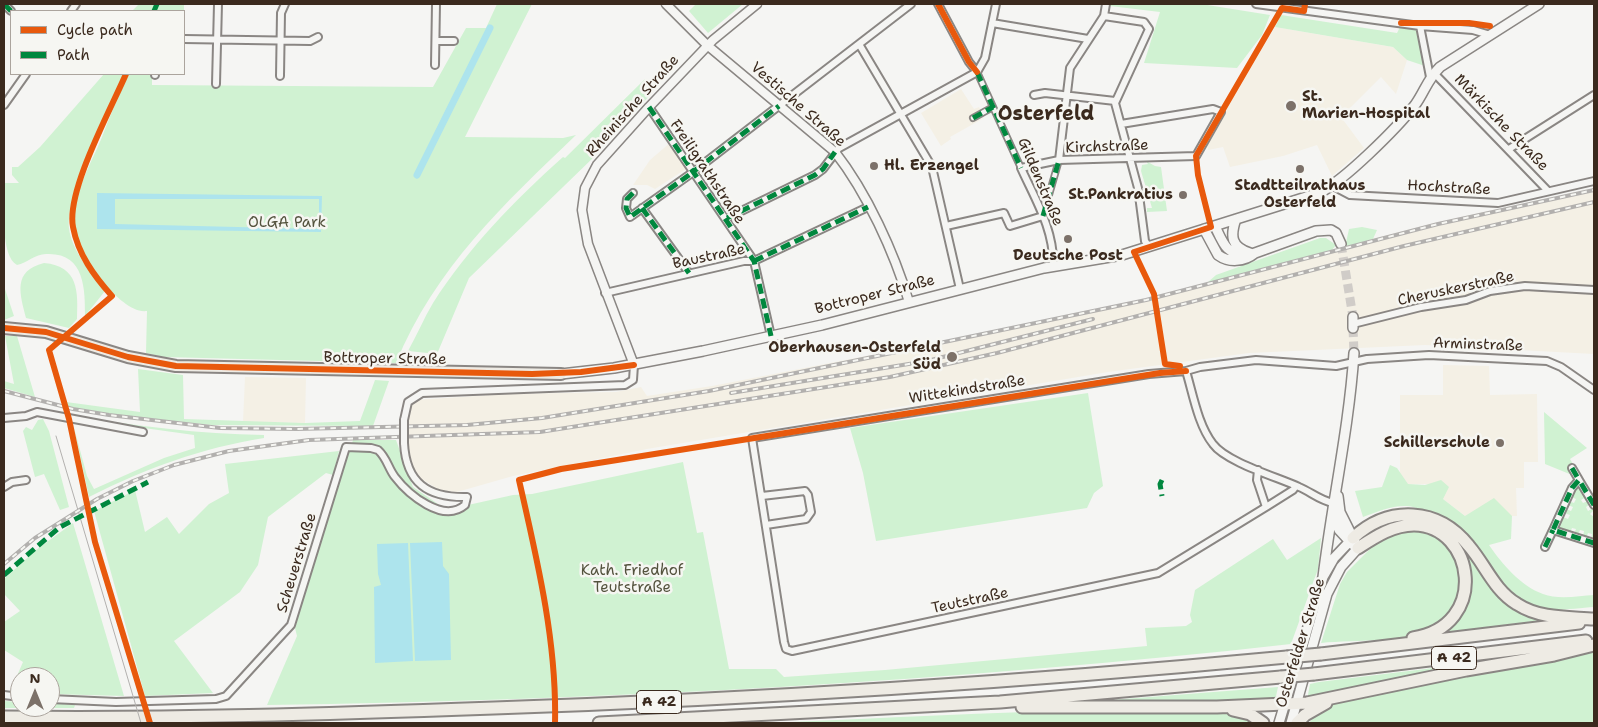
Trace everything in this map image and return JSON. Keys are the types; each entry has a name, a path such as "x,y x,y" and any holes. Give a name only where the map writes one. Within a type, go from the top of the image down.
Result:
{"highway":[{"path":"1353,543 1362,529 1387,516 1405,513 1428,517 1450,528 1464,539 1493,583 1517,604 1547,616 1594,620"},
{"path":"1353,543 1390,530 1420,526 1430,529 1446,539 1458,553 1464,567 1466,580 1464,596 1450,621 1431,633 1391,641 1380,648"},
{"name":"A 42","path":"4,716 273,716 573,706 937,686 1321,654 1594,620"},
{"name":"A 42","path":"599,723 1000,702 1314,674 1594,641"},
{"path":"1000,702 1019,708 1217,707 1297,703 1554,655 1594,645"},
{"path":"1297,723 1318,707 1341,696"},
{"path":"1217,707 1243,712 1263,723"}],"main road":[{"name":"Bottroper Straße","path":"4,328 46,332 135,358 176,366 561,374 634,364 771,336 1053,266 1116,256 1305,198 1333,186 1412,108 1432,75 1538,4"},
{"path":"1236,219 1232,230 1232,239 1239,248 1255,253"},
{"path":"1215,226 1223,245 1228,251 1241,255 1255,253"},
{"path":"1204,229 1215,251 1222,258 1242,260 1255,253 1322,230 1336,233 1341,244"},
{"name":"Osterfelder Straße","path":"1279,723 1323,578 1337,491 1354,357"},
{"name":"Osterfelder Straße","path":"1291,723 1329,590 1353,543 1340,512 1337,491"},
{"path":"1333,508 1338,530 1353,543"},
{"name":"Osterfelder Straße","path":"1323,578 1334,558 1353,543"}],"street":[{"path":"216,84 218,4"},
{"path":"280,76 281,13 285,4"},
{"path":"435,65 436,4"},
{"name":"Vestische Straße","path":"666,4 708,45 835,152 849,171 884,237 909,302"},
{"name":"Rheinische Straße","path":"634,364 605,293 585,232 582,210 584,193 597,165 649,106 708,45 757,4"},
{"path":"633,193 627,199 626,208 630,217 779,106 911,4"},
{"name":"Gildenstraße","path":"938,4 969,62 977,72 1043,216 1053,250 1053,266"},
{"path":"727,218 815,175 823,169 835,152 895,115 977,72 986,58 996,4"},
{"path":"946,226 1004,213 1010,226 1043,216 1059,160 1071,66 1104,16 1106,4"},
{"path":"1256,4 1304,7 1420,26 1473,30 1490,35"},
{"path":"1104,16 1144,22 1149,29 1115,101 1141,204 1145,241 1149,247"},
{"path":"992,23 1088,38"},
{"path":"1420,26 1432,75"},
{"path":"185,39 310,41 318,37"},
{"path":"436,41 454,41"},
{"path":"859,44 902,113 932,168 960,289"},
{"path":"4,105 25,75"},
{"name":"Märkische Straße","path":"1432,75 1509,149 1548,191"},
{"path":"1034,96 1045,93 1115,101"},
{"path":"1509,149 1594,95"},
{"name":"Freiligrathstraße","path":"649,106 689,168 694,170 727,218 727,223 754,261 771,336"},
{"path":"974,118 993,107"},
{"name":"Kirchstraße","path":"1020,168 1059,160 1196,156 1221,112 1216,109 1121,124"},
{"name":"Hochstraße","path":"1333,186 1350,195 1490,203 1594,181"},
{"name":"Baustraße","path":"605,293 744,261 754,261 868,207"},
{"path":"642,208 689,273"},
{"name":"Cheruskerstraße","path":"1353,323 1421,307 1466,300 1490,291 1525,286 1594,290"},
{"name":"Arminstraße","path":"1354,357 1414,356 1533,360 1561,367 1594,390"},
{"name":"Wittekindstraße","path":"752,438 1149,374 1186,371 1200,367 1256,360 1336,366 1354,357"},
{"name":"Scheuerstraße","path":"60,699 151,702 216,699 228,694 291,624 346,447 378,450 403,487 421,500 439,509 462,508 465,505 466,497 439,495 422,485 409,469 404,443 404,420 408,402 422,393 625,385 633,380 634,364"},
{"path":"1186,371 1212,443 1223,453 1296,486 1333,508"},
{"path":"4,418 26,416 37,412 143,432"},
{"name":"Teutstraße","path":"752,438 784,642 786,649 792,651 1155,574 1266,507 1296,486"},
{"path":"1572,468 1594,505"},
{"path":"1258,470 1257,480 1266,507"},
{"path":"4,486 12,482 26,480"},
{"path":"1545,547 1572,488 1579,480"},
{"path":"762,496 802,490 807,492 810,503 810,515 806,519 766,525"},
{"path":"1553,530 1594,543"}],"shaded area":[{"name":"St. Marien-Hospital","path":"1275,27 1393,47 1407,60 1396,94 1381,77 1341,117 1364,148 1332,176 1317,145 1283,156 1230,167 1223,147 1208,150 1207,143"},
{"path":"961,89 974,109 979,107 984,118 950,137 951,139 941,146 921,113"},
{"path":"671,142 689,167 655,189 647,185 633,185 650,160"},
{"path":"1594,188 1594,354 1425,345 1249,353 1108,372 647,449 513,476 457,492 441,491 420,478 412,467 405,444 407,408 415,400 506,394 616,392 641,387 647,396 712,386 1141,300 1434,223"},
{"name":"Schillerschule","path":"1443,365 1489,366 1490,395 1537,394 1538,462 1524,462 1524,488 1516,488 1517,516 1465,516 1443,499 1442,484 1400,484 1400,395 1443,395"},
{"path":"245,377 306,378 305,423 243,422"}],"green space":[{"path":"139,4 184,4 184,10 133,10"},
{"name":"OLGA Park","path":"497,4 532,4 465,137 563,138 576,135 498,212 451,267 430,297 396,363 164,357 146,353 147,311 130,307 101,280 90,265 77,240 74,223 76,201 84,179 129,75 150,75 152,76 152,85 433,87 466,28 486,28"},
{"path":"696,4 743,4 708,33 689,11"},
{"path":"1110,4 1201,4 1270,15 1262,35 1237,68 1144,63 1160,12 1110,6"},
{"path":"1281,15 1397,33 1400,27 1419,29 1425,66 1407,60 1393,47 1275,27"},
{"path":"103,75 124,75 81,173 70,213 69,228 78,253 105,291 85,316 83,284 80,274 69,259 59,255 42,254 17,265 12,260 5,240 4,183 19,183 12,175 12,167 18,167 40,147"},
{"path":"645,79 650,95 595,156 469,278 437,354 408,351 433,303 447,282 493,225 527,190 563,157 565,158"},
{"path":"1146,161 1161,167 1167,211 1147,212 1147,208 1152,208 1141,171 1142,165 1148,164"},
{"path":"1362,227 1377,230 1373,239 1345,247 1349,229"},
{"path":"1320,238 1326,238 1336,245 1332,250 1207,283 1216,275"},
{"path":"44,263 56,265 64,269 74,282 77,299 77,319 69,328 26,318 21,284 27,272"},
{"path":"4,286 14,316 4,320"},
{"path":"5,336 17,336 35,397 4,388 4,381 14,384"},
{"path":"138,369 183,375 184,419 305,423 360,421 375,380 389,381 373,426 211,425 110,414 67,406 66,402 140,412"},
{"path":"1088,393 1103,486 1094,493 1087,508 876,541 863,473 850,428"},
{"path":"1544,412 1587,448 1570,459 1573,464 1567,467 1572,475 1545,464"},
{"path":"72,415 168,429 264,435 264,438 219,447 175,460 89,497 73,424 87,476 94,489 164,458 195,448 194,435 72,418"},
{"path":"43,419 49,431 69,507 60,510 44,474 35,477 23,431 26,427 32,430 38,420"},
{"name":"Kath. Friedhof Teutstraße","path":"353,440 396,440 413,487 438,504 441,511 683,462 697,533 703,532 729,669 776,669 784,677 885,670 1147,646 1145,628 1186,626 1192,622 1190,615 1195,590 1273,539 1287,560 1321,538 1318,569 1291,644 1036,669 780,687 523,699 267,705 297,636 295,628 310,572"},
{"path":"339,451 333,475 326,473 268,517 258,565 240,592 174,641 213,693 145,696 94,511 135,490 145,532 167,517 179,534 209,504 229,493 225,464"},
{"path":"1390,465 1397,468 1408,484 1425,485 1441,480 1449,487 1443,499 1465,516 1494,498 1512,516 1511,539 1489,545 1506,567 1527,586 1549,596 1575,597 1594,595 1594,607 1551,610 1534,608 1517,600 1498,580 1473,541 1446,521 1425,511 1402,506 1385,509 1363,517 1355,491 1382,487"},
{"path":"1577,489 1581,490 1586,497 1581,500 1583,503 1588,501 1590,504 1586,507 1588,511 1593,508 1594,510 1590,514 1594,517 1594,540 1591,539 1592,534 1588,533 1586,538 1583,537 1584,531 1580,530 1578,535 1574,534 1576,529 1572,528 1570,533 1559,528 1563,517 1568,519 1570,515 1564,513 1566,509 1571,511 1573,507 1568,505 1569,501 1574,503 1576,499 1571,497"},
{"path":"73,523 124,696 60,694 60,667 21,667 23,662 4,650 4,622 20,611 4,594 4,579 36,550"},
{"path":"1439,525 1470,553 1496,594 1513,605 1551,619 1440,633 1455,615 1466,596 1471,574 1469,563 1463,552"},
{"path":"1420,529 1435,536 1446,545 1457,564 1461,576 1461,589 1458,598 1447,618 1432,629 1418,634 1385,640 1321,643 1340,584 1347,572 1374,545 1374,541 1390,533"},
{"path":"1594,651 1594,723 1309,723 1322,707 1333,703 1528,662"},
{"path":"1482,662 1307,700 1310,684 1319,682"},
{"path":"1278,687 1275,701 1085,702"},
{"path":"4,701 10,701 10,708 4,708"},
{"path":"60,704 75,705 74,708 60,708"},
{"path":"1101,710 1124,714 1216,712 1238,714 1258,723 772,723 977,714"}],"water":[{"path":"97,193 322,196 321,232 97,229","holes":["115,199 319,199 319,229 115,224"]},
{"path":"442,542 443,566 449,574 451,660 415,661 410,543"},
{"path":"408,543 413,661 375,663 374,587 381,585 378,574 377,544"}],"waterway":[{"path":"417,175 490,28"}],"tunnel":[{"path":"1341,244 1353,317"},
{"path":"1353,328 1354,353"}],"tram line":[{"path":"56,436 141,723"}],"railway":[{"path":"4,391 73,409 220,428 297,429 467,425 542,418 709,391 1146,300 1438,224 1594,190"},
{"path":"4,564 35,538 97,499 133,481 174,465 229,451 309,440 540,432 890,377 997,353 1404,246 1594,202"},
{"path":"731,393 927,361 1093,319"}],"marked path":[{"path":"4,4 10,10"},
{"path":"154,10 157,4"},
{"path":"977,72 1021,168"},
{"path":"633,193 627,199 626,208 630,217 689,175 779,106"},
{"path":"649,107 754,261 771,336"},
{"path":"973,118 993,107"},
{"path":"727,218 815,175 823,169 835,152"},
{"path":"1043,216 1059,160"},
{"path":"754,261 868,207"},
{"path":"642,208 689,273"},
{"path":"1572,468 1579,480"},
{"path":"1162,480 1160,484 1162,496"},
{"path":"1594,505 1579,480 1572,488 1553,530 1594,543"},
{"path":"4,575 60,527 148,482"},
{"path":"1545,547 1553,530"}],"cycle path":[{"path":"938,4 969,62 977,72"},
{"path":"1180,366 1165,364 1154,294 1134,252 1211,227 1198,175 1196,156 1282,8 1304,11 1305,4"},
{"path":"1401,23 1469,23 1490,26"},
{"path":"126,75 91,150 76,193 73,212 75,237 83,255 99,281 112,296 49,350 69,419 95,542 150,723"},
{"path":"4,328 46,332 128,357 176,366 532,374 581,372 634,365"},
{"path":"555,723 553,662 549,631 539,570 519,480 561,469 1160,373 1186,371"}],"place":[{"name":"St. Marien-Hospital","path":"1291,106"},
{"name":"Hl. Erzengel","path":"874,166"},
{"name":"Stadtteilrathaus Osterfeld","path":"1300,169"},
{"name":"St.Pankratius","path":"1183,195"},
{"name":"Deutsche Post","path":"1068,239"},
{"name":"Oberhausen-Osterfeld Süd","path":"952,357"},
{"name":"Schillerschule","path":"1500,443"}],"district":[{"name":"Osterfeld","path":"1046,115"}]}
